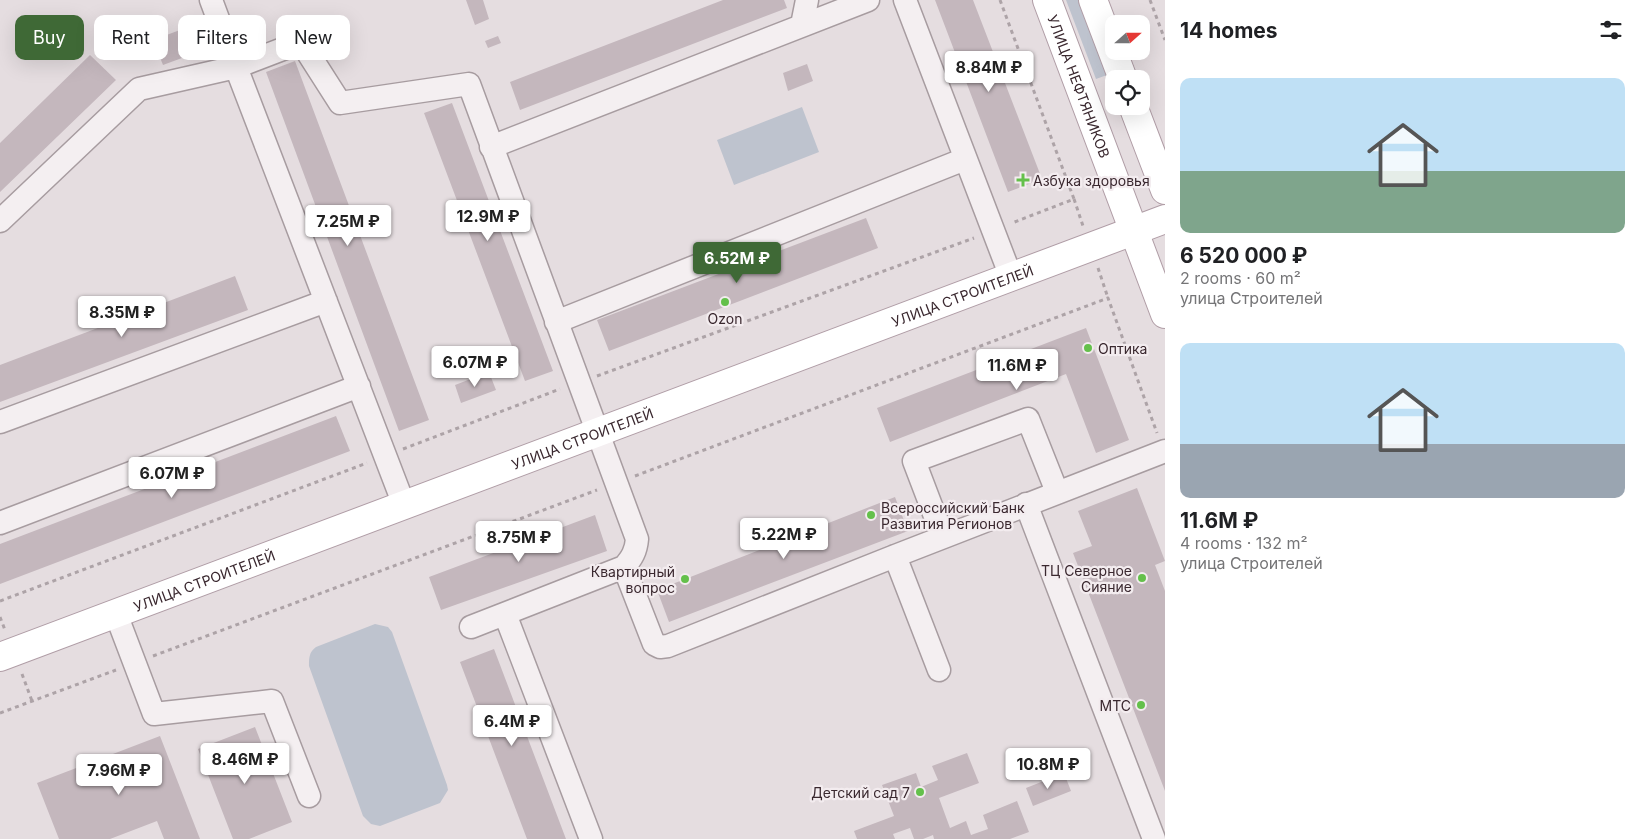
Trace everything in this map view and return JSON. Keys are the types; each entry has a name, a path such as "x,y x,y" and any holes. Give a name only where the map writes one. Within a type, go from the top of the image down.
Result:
{"main road":[{"name":"УЛИЦА НЕФТЯНИКОВ","path":"1047,0 1165,314"},
{"path":"1093,0 1120,70"},
{"path":"1137,115 1165,190"},
{"name":"УЛИЦА СТРОИТЕЛЕЙ","path":"0,658 1165,219"}],"lane":[{"path":"211,0 404,505"},
{"path":"802,25 807,0"},
{"path":"491,147 868,0"},
{"path":"905,0 1010,277"},
{"path":"0,221 139,89 236,67 301,42 340,103 469,84 636,539 636,548 631,559 624,567 471,627"},
{"path":"556,322 965,159"},
{"path":"0,422 326,301"},
{"path":"0,523 360,386"},
{"path":"943,537 914,461 1028,419 1057,492"},
{"path":"624,567 654,644 660,647 668,646 1165,451"},
{"path":"1026,504 1154,839"},
{"path":"895,556 939,670"},
{"path":"116,614 154,714 272,701 309,796"},
{"path":"505,614 590,839"}],"path":[{"path":"0,601 386,456 502,410 1074,199 1000,0"},
{"path":"1150,0 1165,40"}],"shaded area":[{"path":"1066,0 1079,0 1105,70 1105,76 1096,79"},
{"path":"802,107 819,152 734,185 717,140"},
{"path":"375,624 388,627 392,632 448,790 440,803 380,826 371,824 363,816 309,666 309,658 316,647"}],"building":[{"path":"466,0 483,0 489,19 475,25"},
{"path":"723,0 784,0 787,8 520,110 510,82"},
{"path":"935,0 973,0 1042,179 1008,192"},
{"path":"178,31 178,59 163,65 161,60 168,60 168,34"},
{"path":"498,36 501,43 488,48 485,41"},
{"path":"90,55 116,80 0,192 0,143"},
{"path":"295,61 429,420 399,431 266,72"},
{"path":"807,64 813,81 788,91 783,73"},
{"path":"452,103 553,371 525,381 424,113"},
{"path":"866,218 878,248 609,351 597,320"},
{"path":"235,276 248,310 0,402 0,365"},
{"path":"1086,328 1129,440 1096,453 1066,374 890,442 877,408"},
{"path":"489,372 496,390 461,403 455,385"},
{"path":"336,416 350,451 0,584 0,544"},
{"path":"1137,488 1165,561 1155,565 1165,591 1165,791 1073,553 1092,546 1078,511"},
{"path":"895,497 908,531 669,622 657,590"},
{"path":"595,515 607,551 441,610 429,577"},
{"path":"494,649 566,839 527,839 460,662"},
{"path":"255,727 292,822 249,839 233,839 198,749"},
{"path":"160,736 200,839 164,839 157,821 110,839 59,839 37,783"},
{"name":"Детский сад 7","path":"967,753 979,783 939,798 950,828 966,821 971,835 988,829 983,815 1017,801 1029,832 1010,839 934,839 933,835 923,839 914,839 910,828 893,834 895,839 857,839 854,831 894,816 882,785 916,773 921,787 938,780 932,766"},
{"path":"1064,773 1071,791 1033,806 1026,788"}],"place":[{"name":"Азбука здоровья","path":"1023,180"},
{"name":"Ozon","path":"725,302"},
{"name":"Оптика","path":"1088,348"},
{"name":"Всероссийский Банк Развития Регионов","path":"871,515"},
{"name":"ТЦ Северное Сияние","path":"1142,578"},
{"name":"Квартирный вопрос","path":"685,579"},
{"name":"МТС","path":"1141,705"},
{"name":"Детский сад 7","path":"920,792"}]}
